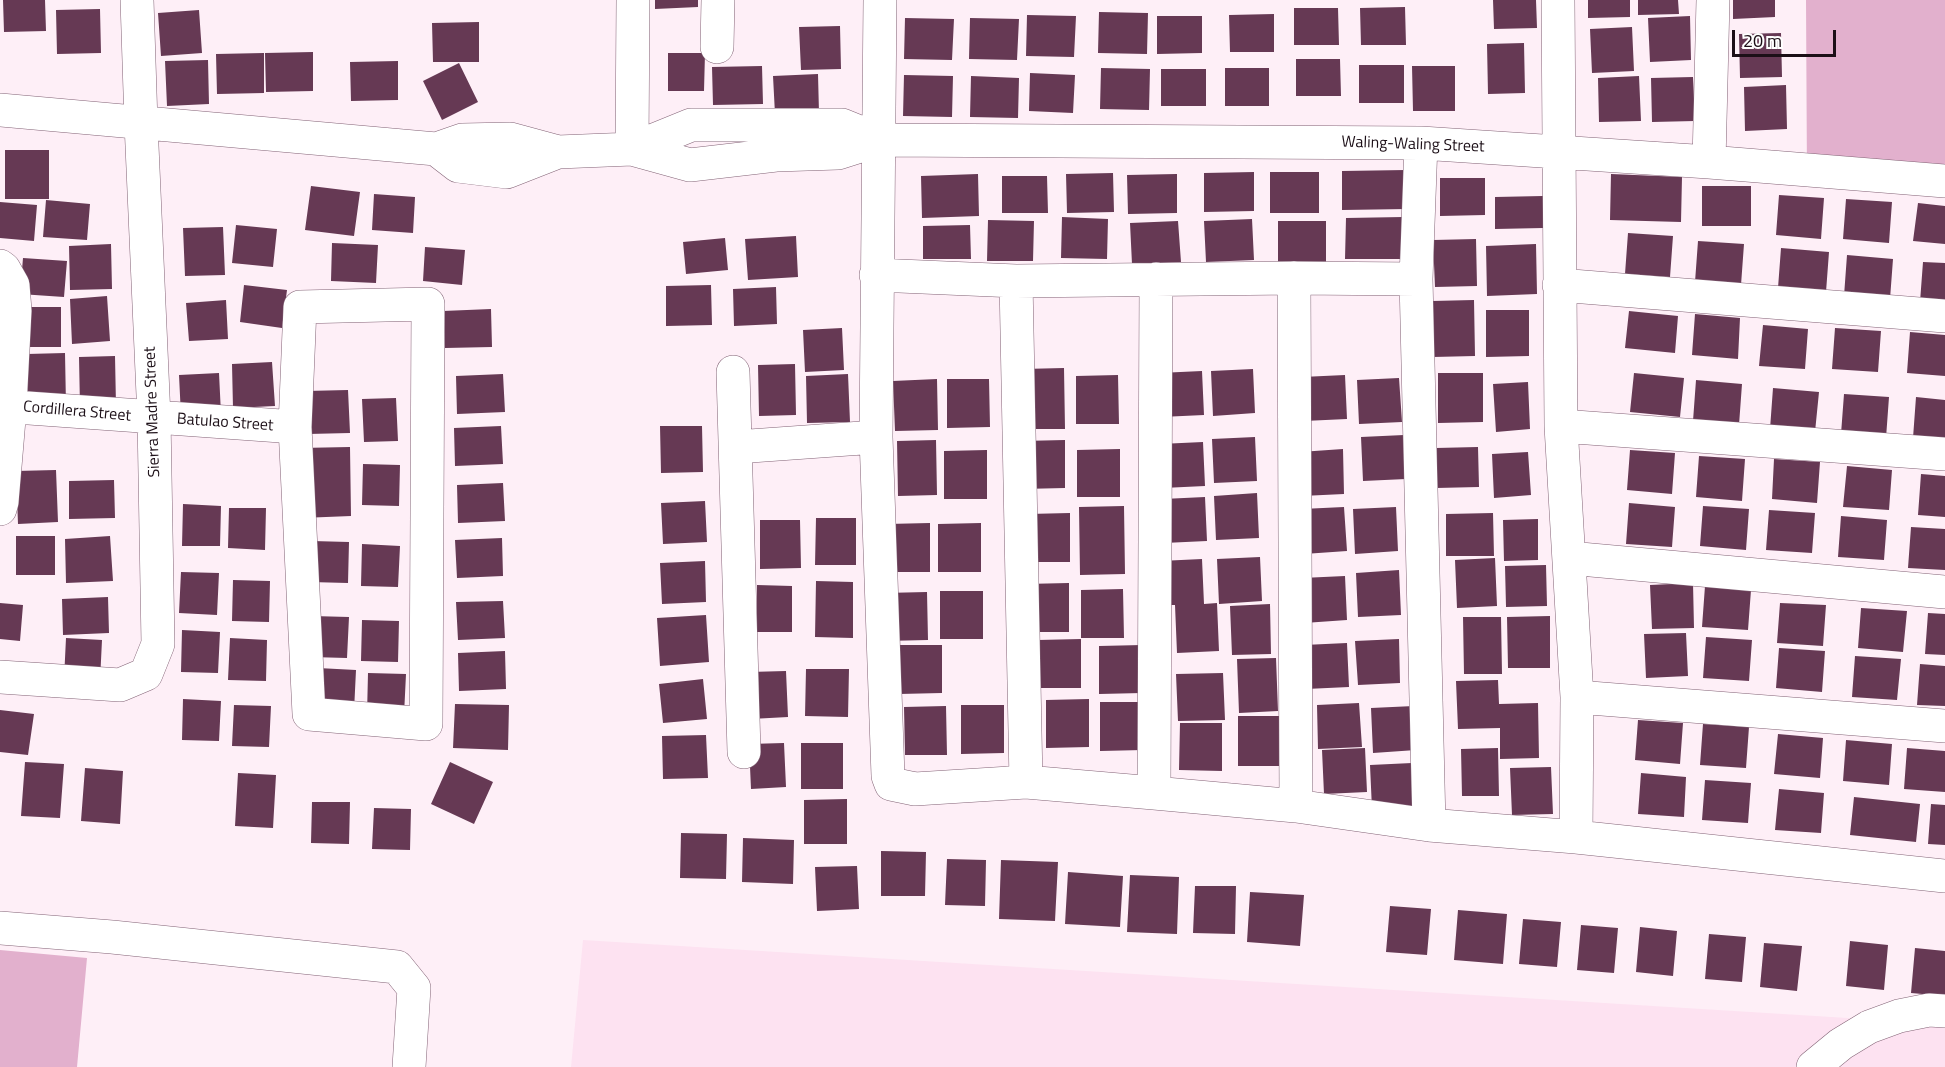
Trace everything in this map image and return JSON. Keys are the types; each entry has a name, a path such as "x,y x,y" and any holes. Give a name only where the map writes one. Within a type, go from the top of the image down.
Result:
{"street":[{"name":"Sierra Madre Street","path":"0,677 120,685 146,674 158,644 154,418 137,0"},
{"path":"0,110 435,149 462,140 510,139 558,152 632,149 633,0"},
{"path":"717,47 718,0"},
{"path":"880,0 876,437 888,776 891,784 915,789 1026,782 1154,793 1296,806 1429,825 1576,837 1945,876"},
{"path":"1558,0 1561,426 1577,697 1576,837"},
{"path":"1709,162 1713,0"},
{"name":"Waling-Waling Street","path":"632,149 691,125 842,125 879,140"},
{"name":"Waling-Waling Street","path":"632,149 690,165 776,155 837,153 879,140 1421,143 1709,162 1945,181"},
{"path":"1421,143 1416,279 1429,825"},
{"path":"0,266 13,285 15,311 5,406 0,509"},
{"path":"876,275 1016,281 1416,279"},
{"path":"1294,278 1296,806"},
{"path":"1154,793 1156,279"},
{"path":"1016,281 1026,782"},
{"path":"1559,285 1945,316"},
{"path":"428,304 426,724 309,714 295,427 300,307 428,304"},
{"path":"733,372 744,752"},
{"name":"Cordillera Street","path":"5,406 154,418"},
{"name":"Batulao Street","path":"154,418 295,427"},
{"path":"1561,426 1945,454"},
{"path":"736,447 876,437"},
{"path":"1569,558 1945,591"},
{"path":"1577,697 1945,726"},
{"path":"0,928 112,937 397,967 414,988 409,1067"},
{"path":"1813,1067 1841,1044 1869,1027 1899,1016 1929,1010 1945,1011"}],"shaded area":[{"path":"1806,0 1945,0 1945,194 1807,181"},
{"path":"583,940 1945,1024 1945,1067 571,1067"},
{"path":"0,950 87,958 77,1067 0,1067"}],"building":[{"path":"3,0 45,0 46,31 4,32"},
{"path":"655,0 698,0 698,7 655,9"},
{"path":"1493,0 1536,0 1537,28 1494,29"},
{"path":"1588,0 1630,0 1630,17 1588,18"},
{"path":"1638,0 1678,0 1679,14 1638,15"},
{"path":"1733,0 1775,0 1775,17 1733,19"},
{"path":"1405,7 1406,45 1361,45 1360,8"},
{"path":"1294,8 1338,8 1339,45 1294,45"},
{"path":"100,9 101,53 57,54 56,10"},
{"path":"199,10 202,53 161,56 158,13"},
{"path":"1099,12 1148,13 1147,54 1098,53"},
{"path":"1274,14 1274,52 1230,52 1229,15"},
{"path":"1027,15 1076,16 1074,57 1026,56"},
{"path":"1157,16 1202,16 1202,53 1157,54"},
{"path":"1690,16 1691,60 1650,62 1648,18"},
{"path":"905,18 954,19 952,60 904,59"},
{"path":"970,18 1019,19 1017,60 969,59"},
{"path":"479,22 479,62 433,62 432,23"},
{"path":"840,26 841,69 801,70 799,27"},
{"path":"1632,27 1634,71 1592,73 1590,29"},
{"path":"1781,33 1782,77 1740,78 1739,34"},
{"path":"1524,43 1525,93 1488,94 1487,44"},
{"path":"313,52 313,91 266,92 265,53"},
{"path":"264,53 264,93 217,94 216,54"},
{"path":"668,53 705,53 704,91 668,91"},
{"path":"1296,59 1340,59 1341,96 1296,96"},
{"path":"208,60 209,104 167,106 165,61"},
{"path":"398,61 398,100 351,101 350,62"},
{"path":"459,63 478,102 442,120 423,81"},
{"path":"1359,65 1404,65 1404,103 1359,103"},
{"path":"762,66 763,104 713,105 712,67"},
{"path":"1412,66 1455,66 1455,111 1413,111"},
{"path":"1101,68 1150,69 1149,110 1100,109"},
{"path":"1225,68 1269,68 1269,106 1225,106"},
{"path":"1161,69 1206,69 1206,106 1161,106"},
{"path":"1030,73 1075,75 1073,113 1029,111"},
{"path":"818,74 819,113 775,114 773,76"},
{"path":"904,75 953,76 952,117 903,116"},
{"path":"971,76 1019,78 1018,118 970,117"},
{"path":"1639,76 1641,121 1599,122 1598,78"},
{"path":"1693,77 1695,121 1652,122 1651,78"},
{"path":"1786,85 1787,129 1745,131 1744,87"},
{"path":"5,150 49,150 49,199 5,199"},
{"path":"1406,170 1407,209 1342,210 1342,171"},
{"path":"1254,172 1254,211 1204,212 1204,173"},
{"path":"1270,172 1319,172 1319,213 1270,213"},
{"path":"1113,173 1114,212 1067,213 1066,174"},
{"path":"978,174 979,216 922,218 921,176"},
{"path":"1177,174 1177,213 1128,214 1127,175"},
{"path":"1611,174 1682,177 1681,222 1610,220"},
{"path":"1002,176 1047,176 1048,213 1002,213"},
{"path":"1440,178 1485,178 1485,215 1440,216"},
{"path":"311,186 360,192 354,236 305,230"},
{"path":"1702,186 1751,186 1751,226 1702,226"},
{"path":"374,194 415,197 413,233 372,230"},
{"path":"1779,195 1824,198 1821,239 1776,235"},
{"path":"1543,196 1543,228 1495,229 1495,197"},
{"path":"1846,199 1892,202 1889,243 1843,239"},
{"path":"46,200 90,204 87,240 43,237"},
{"path":"0,202 37,205 34,241 0,238"},
{"path":"1918,203 1945,206 1945,244 1913,241"},
{"path":"1062,217 1108,219 1107,259 1061,258"},
{"path":"1403,217 1403,259 1345,259 1346,218"},
{"path":"1252,219 1254,260 1206,262 1204,221"},
{"path":"988,220 1034,221 1033,261 987,261"},
{"path":"1178,221 1181,262 1132,264 1130,223"},
{"path":"1278,221 1326,221 1326,262 1278,262"},
{"path":"236,225 277,229 273,267 232,263"},
{"path":"970,225 971,259 923,259 923,226"},
{"path":"223,227 225,275 185,276 183,228"},
{"path":"1628,233 1673,236 1670,277 1625,274"},
{"path":"796,236 798,277 748,280 745,239"},
{"path":"725,238 728,270 686,274 683,242"},
{"path":"1476,239 1477,286 1435,287 1433,240"},
{"path":"1698,241 1744,244 1741,285 1695,282"},
{"path":"332,243 378,245 376,283 331,281"},
{"path":"111,244 112,289 70,290 69,246"},
{"path":"1536,244 1537,294 1487,296 1486,246"},
{"path":"425,247 465,250 462,285 423,281"},
{"path":"1781,248 1829,252 1826,292 1778,288"},
{"path":"1847,255 1893,259 1890,299 1844,296"},
{"path":"23,258 67,261 64,297 20,294"},
{"path":"1923,262 1945,263 1945,304 1920,302"},
{"path":"244,285 287,290 282,328 240,322"},
{"path":"711,285 712,325 666,326 666,286"},
{"path":"776,287 777,324 734,326 733,289"},
{"path":"107,296 110,341 72,344 70,299"},
{"path":"226,300 228,339 189,341 186,303"},
{"path":"1474,300 1475,356 1433,357 1432,301"},
{"path":"20,307 61,307 61,347 19,347"},
{"path":"491,309 492,347 445,348 443,311"},
{"path":"1486,310 1529,310 1529,356 1486,357"},
{"path":"1629,311 1678,316 1675,353 1625,348"},
{"path":"1695,314 1740,318 1738,359 1692,355"},
{"path":"1763,325 1808,329 1805,369 1759,366"},
{"path":"842,328 844,370 805,372 803,330"},
{"path":"1835,328 1881,331 1878,372 1832,369"},
{"path":"1910,332 1945,335 1945,376 1907,373"},
{"path":"65,353 66,406 28,407 27,354"},
{"path":"115,356 116,406 80,407 79,357"},
{"path":"272,362 275,406 233,408 232,364"},
{"path":"795,364 796,415 759,416 758,365"},
{"path":"1064,368 1065,429 1024,429 1023,369"},
{"path":"1253,369 1255,413 1213,416 1211,371"},
{"path":"1202,371 1204,415 1161,417 1159,373"},
{"path":"219,373 221,414 181,416 179,375"},
{"path":"1438,373 1483,373 1483,422 1438,423"},
{"path":"1634,373 1684,378 1680,417 1630,412"},
{"path":"503,374 505,412 457,414 456,376"},
{"path":"848,374 850,422 807,423 806,376"},
{"path":"1118,375 1119,424 1076,424 1076,376"},
{"path":"1345,375 1347,419 1304,421 1302,377"},
{"path":"1399,378 1402,422 1359,424 1357,380"},
{"path":"937,379 938,430 895,431 893,381"},
{"path":"947,379 989,379 990,427 947,428"},
{"path":"1696,380 1742,384 1739,425 1693,421"},
{"path":"1528,382 1530,429 1496,432 1493,384"},
{"path":"1773,388 1819,392 1815,432 1770,429"},
{"path":"348,390 350,433 308,434 306,391"},
{"path":"1844,394 1889,397 1886,438 1841,434"},
{"path":"1916,397 1945,400 1945,441 1913,438"},
{"path":"396,398 398,441 364,442 362,399"},
{"path":"501,426 503,464 455,466 454,428"},
{"path":"660,426 702,426 703,472 661,473"},
{"path":"1404,435 1406,479 1363,481 1361,437"},
{"path":"1255,437 1257,481 1214,483 1212,439"},
{"path":"936,440 937,495 898,496 897,441"},
{"path":"1065,440 1065,488 1022,489 1022,441"},
{"path":"1203,442 1205,486 1163,488 1160,444"},
{"path":"350,447 351,516 301,518 300,448"},
{"path":"1478,447 1479,487 1436,488 1436,448"},
{"path":"1120,449 1120,497 1077,497 1077,450"},
{"path":"1343,449 1344,494 1302,496 1300,452"},
{"path":"987,450 987,499 944,499 944,451"},
{"path":"1630,450 1675,453 1672,494 1627,490"},
{"path":"1528,452 1531,495 1494,498 1492,454"},
{"path":"1699,456 1745,459 1742,501 1696,497"},
{"path":"1774,459 1820,462 1817,503 1772,499"},
{"path":"363,464 400,465 399,506 362,505"},
{"path":"1847,466 1892,470 1889,510 1843,507"},
{"path":"56,470 58,522 18,524 16,471"},
{"path":"1921,474 1945,476 1945,517 1918,515"},
{"path":"114,480 115,518 69,519 69,481"},
{"path":"503,483 505,521 458,523 457,485"},
{"path":"1257,493 1259,538 1216,540 1214,496"},
{"path":"1205,497 1207,541 1164,543 1163,499"},
{"path":"705,501 707,542 663,544 661,503"},
{"path":"1629,503 1675,507 1672,547 1626,544"},
{"path":"183,504 221,506 220,546 182,546"},
{"path":"1124,506 1125,574 1080,575 1079,507"},
{"path":"1703,506 1749,509 1746,550 1700,546"},
{"path":"1344,507 1347,551 1304,554 1302,509"},
{"path":"1396,507 1398,551 1355,554 1353,509"},
{"path":"229,508 266,508 265,550 228,548"},
{"path":"1769,510 1815,513 1812,553 1766,550"},
{"path":"1070,513 1070,562 1028,562 1028,514"},
{"path":"1493,513 1494,556 1446,556 1446,514"},
{"path":"1841,516 1887,520 1884,560 1838,557"},
{"path":"816,518 856,518 856,565 815,565"},
{"path":"1538,519 1538,560 1504,561 1503,520"},
{"path":"760,520 800,520 801,568 760,569"},
{"path":"930,523 930,572 887,572 887,524"},
{"path":"981,523 981,572 938,572 938,524"},
{"path":"1911,527 1945,529 1945,570 1908,568"},
{"path":"16,536 55,536 55,575 16,575"},
{"path":"110,536 113,581 66,583 65,539"},
{"path":"502,538 503,576 457,578 455,540"},
{"path":"312,541 349,542 348,583 310,582"},
{"path":"362,544 400,546 398,587 361,586"},
{"path":"1260,557 1262,601 1219,604 1217,559"},
{"path":"1495,558 1497,606 1457,608 1455,560"},
{"path":"1202,559 1204,604 1217,603 1219,651 1177,653 1175,605 1161,605 1160,561"},
{"path":"705,561 706,602 662,604 660,563"},
{"path":"1546,565 1547,606 1506,607 1505,566"},
{"path":"1399,570 1401,615 1358,617 1356,573"},
{"path":"181,572 219,573 217,615 179,613"},
{"path":"1345,576 1347,620 1304,623 1302,578"},
{"path":"233,580 270,581 269,622 232,621"},
{"path":"816,581 853,582 853,638 815,637"},
{"path":"1069,583 1069,632 1026,632 1025,584"},
{"path":"1693,583 1694,628 1652,629 1650,585"},
{"path":"757,585 792,586 792,632 757,632"},
{"path":"1705,586 1751,590 1748,630 1702,627"},
{"path":"1123,589 1124,638 1081,638 1081,590"},
{"path":"940,591 983,591 983,639 940,639"},
{"path":"927,592 928,640 885,641 884,593"},
{"path":"108,597 109,633 63,635 62,599"},
{"path":"503,601 505,638 458,640 456,602"},
{"path":"0,603 23,605 20,641 0,639"},
{"path":"1780,603 1826,605 1823,646 1777,643"},
{"path":"1270,604 1271,654 1232,655 1230,606"},
{"path":"1861,608 1907,611 1903,652 1858,648"},
{"path":"1928,613 1945,614 1945,655 1925,654"},
{"path":"706,615 709,662 660,666 657,618"},
{"path":"312,616 349,617 347,658 311,657"},
{"path":"1550,616 1550,668 1508,668 1507,617"},
{"path":"1463,617 1501,617 1502,674 1464,674"},
{"path":"362,620 399,621 398,662 361,661"},
{"path":"182,630 220,632 218,673 181,672"},
{"path":"1686,633 1688,676 1646,678 1644,634"},
{"path":"1706,637 1752,640 1749,681 1703,678"},
{"path":"66,638 102,640 100,681 64,679"},
{"path":"230,638 267,640 266,681 228,680"},
{"path":"1081,639 1081,688 1039,688 1038,640"},
{"path":"1399,639 1400,683 1358,685 1355,641"},
{"path":"1347,643 1349,687 1306,689 1304,645"},
{"path":"899,645 942,645 942,693 899,694"},
{"path":"1142,645 1142,693 1099,694 1099,646"},
{"path":"1779,648 1825,651 1822,692 1776,688"},
{"path":"505,651 506,689 459,691 458,653"},
{"path":"1855,656 1901,659 1897,700 1852,697"},
{"path":"1276,658 1278,711 1239,713 1237,659"},
{"path":"1920,664 1945,666 1945,706 1917,705"},
{"path":"318,668 356,670 354,711 317,710"},
{"path":"806,669 849,669 848,717 805,716"},
{"path":"786,671 788,717 751,719 749,672"},
{"path":"368,673 406,674 404,715 367,715"},
{"path":"1223,673 1225,720 1178,721 1176,674"},
{"path":"703,679 707,719 663,723 659,684"},
{"path":"1498,680 1499,704 1538,703 1539,758 1500,759 1500,728 1458,729 1456,681"},
{"path":"183,699 221,701 219,741 182,740"},
{"path":"1089,699 1089,747 1046,748 1046,700"},
{"path":"1100,702 1143,702 1143,750 1100,751"},
{"path":"1359,703 1362,747 1318,749 1317,705"},
{"path":"455,704 509,705 508,750 453,748"},
{"path":"234,705 271,706 269,747 232,746"},
{"path":"961,705 1004,705 1004,753 961,754"},
{"path":"946,706 947,755 905,755 904,707"},
{"path":"1414,706 1416,750 1373,753 1371,708"},
{"path":"0,710 34,714 28,755 0,752"},
{"path":"1238,716 1280,716 1280,766 1238,766"},
{"path":"1638,720 1683,723 1680,764 1635,760"},
{"path":"1180,723 1222,723 1222,771 1179,770"},
{"path":"1703,724 1749,727 1746,768 1700,765"},
{"path":"1778,734 1823,738 1820,778 1774,774"},
{"path":"706,735 708,778 663,779 662,736"},
{"path":"1846,740 1892,744 1889,785 1843,781"},
{"path":"784,743 786,787 751,789 749,744"},
{"path":"801,743 843,743 843,789 801,789"},
{"path":"1365,748 1367,792 1324,794 1322,750"},
{"path":"1498,748 1499,796 1462,796 1461,749"},
{"path":"1907,748 1945,751 1945,792 1904,789"},
{"path":"25,762 64,764 60,818 21,816"},
{"path":"450,762 493,782 474,824 431,804"},
{"path":"1412,763 1415,807 1372,809 1370,765"},
{"path":"1551,767 1553,814 1512,815 1510,768"},
{"path":"85,768 123,771 120,824 81,821"},
{"path":"238,773 276,775 273,828 235,826"},
{"path":"1641,773 1686,777 1684,817 1638,814"},
{"path":"1705,780 1751,783 1748,823 1702,820"},
{"path":"1779,789 1824,793 1821,833 1775,830"},
{"path":"1854,797 1920,804 1916,842 1850,835"},
{"path":"847,799 847,844 804,844 804,800"},
{"path":"312,802 350,802 349,844 311,843"},
{"path":"1931,804 1945,805 1945,845 1928,844"},
{"path":"374,808 411,809 410,850 372,849"},
{"path":"681,833 727,834 726,879 680,878"},
{"path":"743,838 794,840 793,884 742,882"},
{"path":"881,851 926,852 925,896 881,896"},
{"path":"947,859 986,860 985,906 945,905"},
{"path":"1001,860 1058,862 1055,921 999,919"},
{"path":"857,866 859,909 817,911 815,867"},
{"path":"1068,872 1123,876 1120,927 1065,924"},
{"path":"1130,875 1179,877 1177,934 1127,932"},
{"path":"1195,886 1236,886 1235,934 1193,933"},
{"path":"1250,892 1304,895 1300,946 1247,942"},
{"path":"1390,906 1431,909 1427,955 1386,952"},
{"path":"1458,910 1507,914 1503,964 1454,960"},
{"path":"1523,919 1561,922 1557,967 1519,964"},
{"path":"1581,925 1618,928 1614,973 1577,970"},
{"path":"1640,927 1677,931 1673,976 1636,972"},
{"path":"1709,934 1746,937 1742,982 1705,979"},
{"path":"1850,941 1888,945 1884,990 1846,986"},
{"path":"1764,943 1802,946 1797,991 1760,987"},
{"path":"1915,948 1945,951 1945,996 1911,993"}]}
